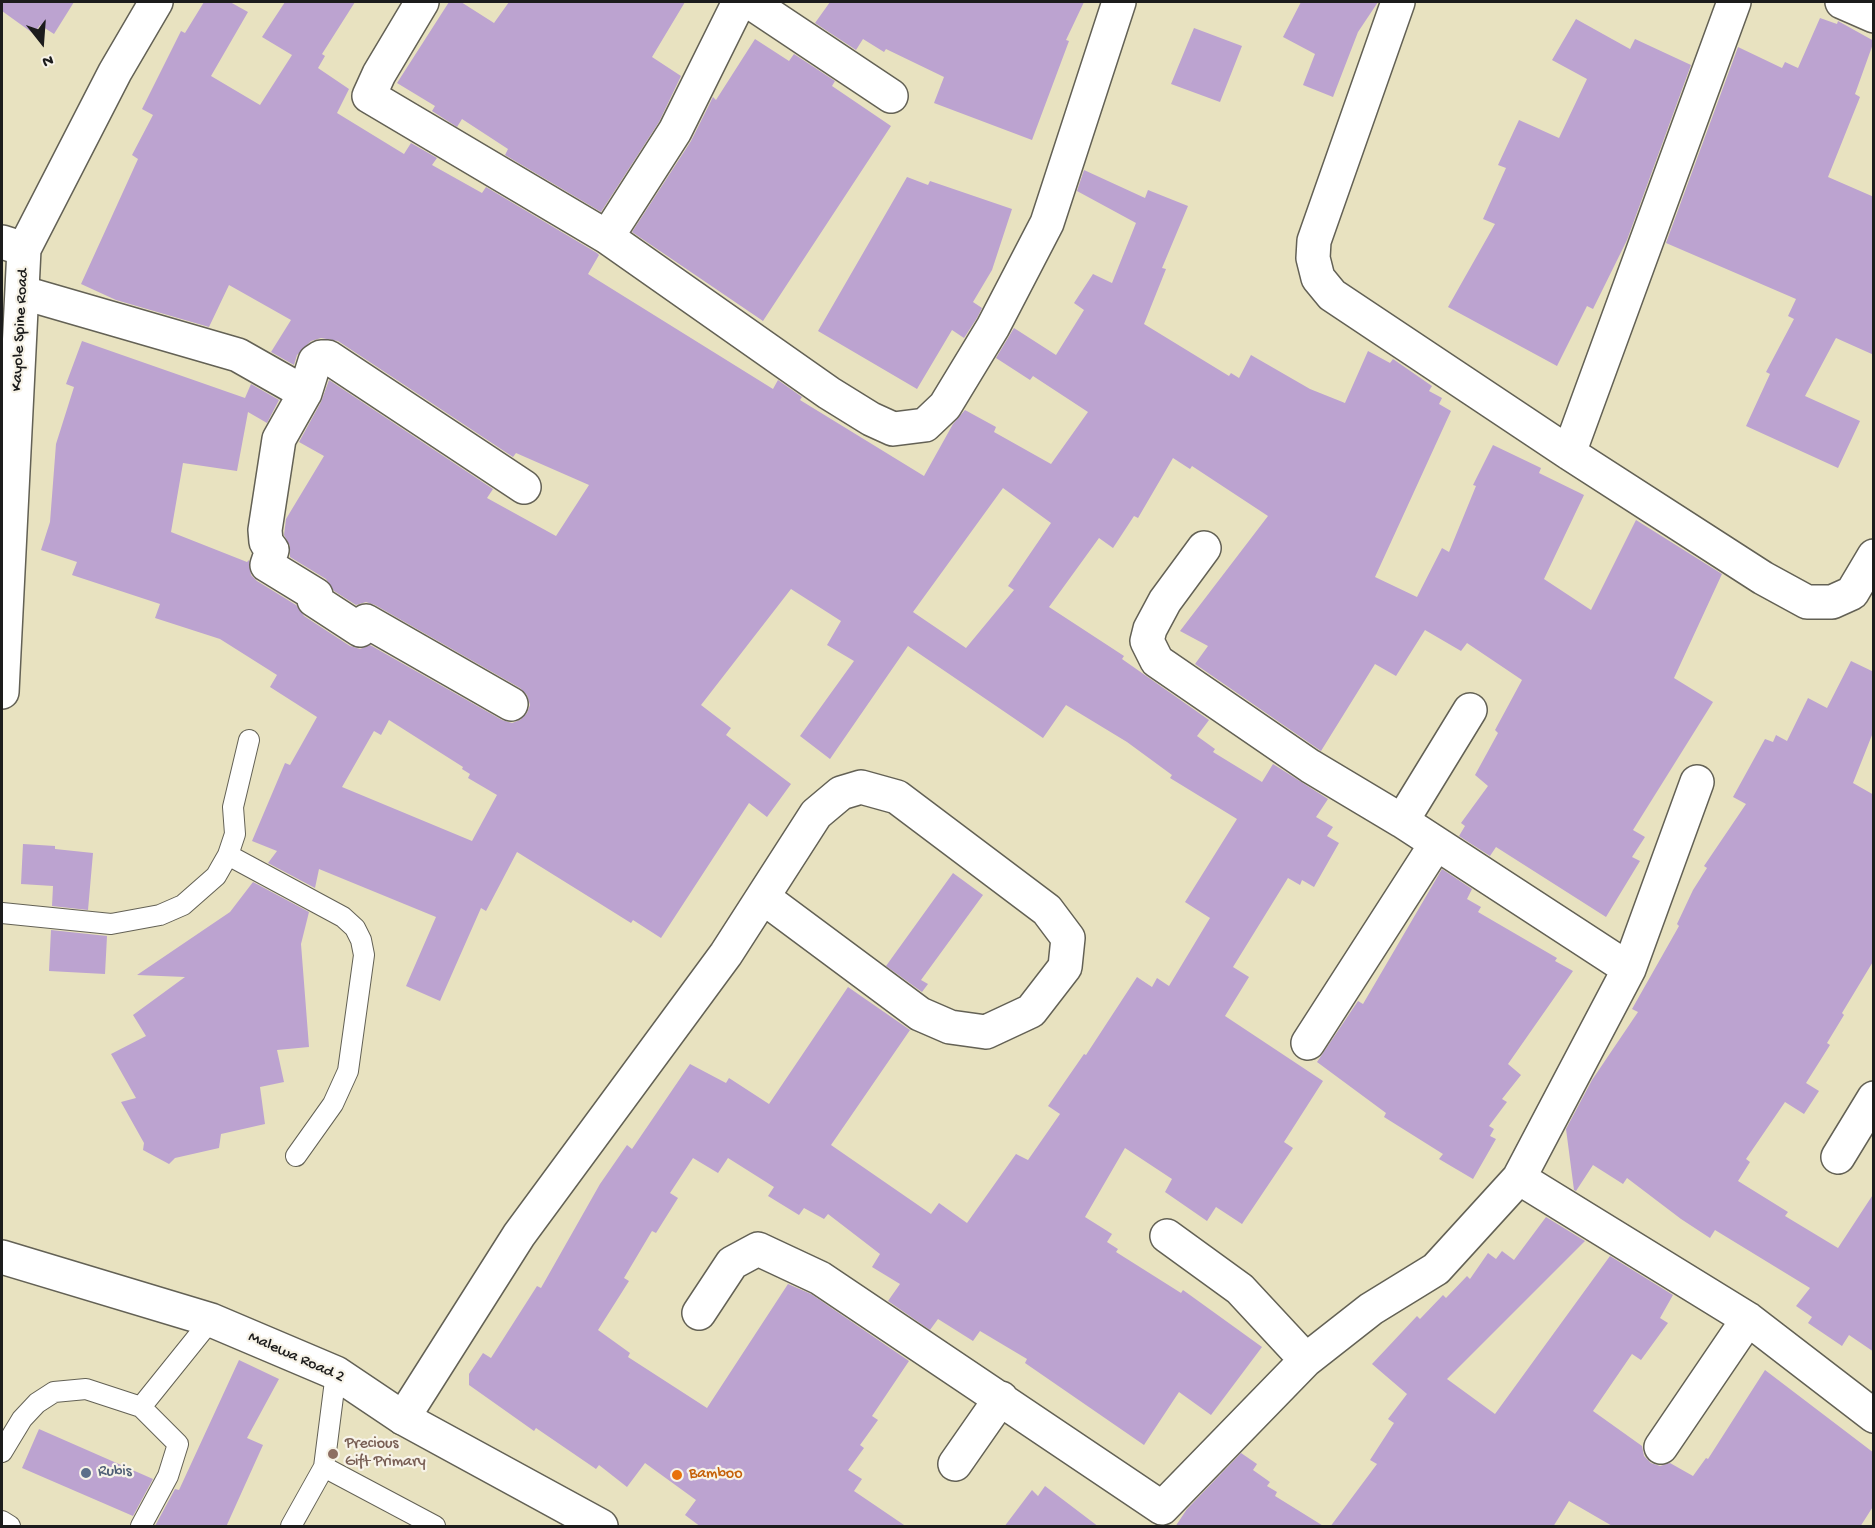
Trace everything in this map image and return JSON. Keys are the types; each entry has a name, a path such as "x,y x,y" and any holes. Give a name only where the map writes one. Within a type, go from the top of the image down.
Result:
{"street":[{"name":"Kayole Spine Road","path":"2,692 24,293 13,246 156,2"},
{"path":"422,2 379,74 369,96 607,237 871,419 894,429 925,425 945,406 993,327 1047,223 1119,2"},
{"path":"607,237 675,131 739,2"},
{"path":"750,2 891,96"},
{"path":"1398,2 1314,241 1313,258 1318,278 1332,295 1569,453 1763,578 1808,602 1832,602 1852,593 1874,556"},
{"path":"1569,453 1734,2"},
{"path":"1842,2 1874,16"},
{"path":"24,293 238,355 305,393"},
{"path":"512,704 366,621 360,630 314,600 316,595 267,565 272,550 266,542 265,530 279,439 305,393 315,361 328,357 524,487"},
{"path":"1204,548 1166,601 1150,629 1147,641 1151,653 1179,679 1310,766 1402,821 1629,969"},
{"path":"1402,821 1470,710"},
{"path":"699,1313 732,1263 758,1250 820,1278 1001,1398 1099,1468 1162,1508 1306,1360 1371,1309 1436,1269 1520,1178 1629,969 1697,782"},
{"path":"403,1418 519,1235 726,954 816,814 841,793 861,786 897,797 1047,910 1068,938 1065,967 1031,1011 986,1032 950,1027 920,1014 764,898"},
{"path":"1308,1043 1436,844"},
{"path":"1838,1157 1874,1098"},
{"path":"1520,1178 1748,1319 1874,1416"},
{"path":"1167,1236 1240,1289 1306,1360"},
{"name":"Malewa Road 2","path":"2,1257 211,1320 336,1373 403,1418 601,1527"},
{"path":"1661,1447 1748,1319"},
{"path":"955,1464 1001,1398"}],"lane":[{"path":"2,913 111,924 160,915 183,904 216,876 228,855 235,834 233,807 249,740"},
{"path":"228,855 343,917 355,928 361,940 364,955 348,1071 333,1104 296,1156"},
{"path":"141,1407 211,1320"},
{"path":"291,1527 324,1467 336,1373"},
{"path":"2,1452 22,1419 37,1403 54,1392 86,1389 141,1407 178,1444 168,1476 141,1527"},
{"path":"324,1467 435,1527"},
{"path":"2,1521 10,1527"}],"building":[{"path":"2,2 74,2 54,34 40,25 34,34 2,11"},
{"path":"204,2 230,2 248,12 211,76 260,105 292,55 262,37 285,2 355,2 322,54 325,56 318,68 349,89 337,113 404,154 411,143 437,158 432,165 482,193 486,187 597,253 599,255 588,274 773,389 778,380 802,397 800,400 924,476 953,424 965,410 996,427 994,432 1051,464 1088,412 1033,376 1030,380 996,358 1014,328 1056,355 1084,310 1074,303 1093,274 1112,283 1136,223 1077,191 1084,170 1145,198 1148,190 1188,206 1162,268 1166,269 1144,324 1229,376 1231,373 1239,378 1251,355 1310,389 1345,403 1368,351 1390,363 1393,359 1432,386 1429,391 1442,398 1439,404 1451,411 1375,577 1417,597 1442,548 1449,552 1476,486 1473,485 1493,445 1541,468 1539,473 1584,495 1544,579 1591,610 1636,520 1722,574 1674,678 1713,702 1633,830 1645,837 1632,857 1640,861 1606,917 1496,847 1490,856 1459,836 1465,826 1461,823 1488,786 1475,775 1498,733 1495,730 1522,680 1467,643 1461,651 1425,630 1396,676 1375,664 1321,751 1195,664 1208,646 1180,631 1268,516 1192,466 1190,469 1173,458 1138,518 1134,516 1113,548 1099,538 1049,607 1124,656 1122,659 1209,720 1197,736 1215,749 1213,752 1262,782 1273,764 1328,799 1316,817 1333,827 1327,836 1339,843 1314,887 1302,880 1300,885 1288,878 1233,967 1249,977 1225,1016 1323,1081 1284,1142 1293,1148 1242,1224 1216,1207 1207,1221 1165,1192 1172,1179 1125,1148 1085,1217 1112,1234 1107,1242 1118,1249 1116,1252 1181,1293 1183,1290 1262,1347 1211,1415 1179,1392 1144,1445 1025,1363 1027,1359 980,1331 973,1341 938,1319 930,1330 888,1301 900,1284 872,1267 880,1254 828,1214 824,1219 804,1208 799,1215 768,1196 774,1187 728,1158 718,1173 693,1158 670,1193 678,1198 656,1233 652,1231 624,1278 629,1281 598,1330 630,1353 628,1357 707,1408 788,1284 811,1294 909,1361 872,1416 878,1420 860,1445 864,1448 848,1470 862,1479 854,1491 907,1527 701,1527 685,1515 696,1500 645,1463 627,1487 599,1465 596,1469 536,1428 534,1431 469,1385 469,1374 483,1353 491,1358 537,1286 541,1288 600,1184 627,1145 632,1149 690,1064 726,1083 729,1078 769,1104 848,987 910,1030 831,1145 931,1214 939,1203 967,1223 1016,1154 1028,1160 1060,1114 1048,1106 1084,1054 1086,1055 1137,977 1152,987 1157,978 1169,986 1210,918 1185,902 1237,819 1170,778 1172,775 1127,742 1066,705 1043,738 908,646 830,759 800,736 854,661 827,645 841,621 791,589 701,705 731,728 726,735 791,784 767,817 749,803 661,938 633,920 631,923 517,852 486,911 481,908 440,1001 406,986 436,917 319,869 315,888 268,863 277,851 252,841 285,763 290,765 317,717 270,687 277,675 220,639 155,618 160,604 72,575 77,562 41,550 50,522 56,444 74,387 66,384 82,341 245,398 251,384 279,400 267,423 248,412 237,471 183,463 171,532 247,562 249,560 251,575 257,581 296,605 304,616 350,646 360,649 370,645 502,720 512,723 520,720 527,713 530,705 527,695 520,688 375,605 366,602 356,605 334,591 326,579 290,557 290,546 284,535 286,519 324,456 299,442 321,402 329,380 493,489 487,498 556,536 589,485 516,453 513,457 338,341 321,338 311,341 297,355 294,365 271,352 291,320 229,285 209,327 116,300 81,284 138,159 132,155 153,115 142,109 181,31 185,33","holes":["1003,488 1051,523 1008,586 1014,590 966,648 913,612","389,720 463,767 462,769 470,774 468,778 497,795 472,841 342,787 374,731 381,735"]},
{"path":"449,2 461,2 494,23 509,2 685,2 652,57 681,76 659,122 601,212 505,155 508,149 462,119 457,127 432,111 435,106 397,83"},
{"path":"830,2 1084,2 1066,40 1069,41 1032,140 934,103 944,77 886,49 884,52 863,39 856,50 815,23"},
{"path":"1301,2 1378,2 1358,32 1333,97 1303,85 1315,54 1283,37"},
{"path":"1820,18 1837,24 1838,21 1874,41 1855,94 1860,97 1828,177 1874,197 1874,355 1836,338 1805,396 1860,421 1838,468 1746,426 1770,374 1766,372 1794,319 1788,316 1796,299 1666,243 1738,47 1782,68 1785,62 1798,68"},
{"path":"1576,19 1630,49 1635,39 1691,65 1627,240 1593,309 1587,306 1557,366 1448,307 1495,224 1483,219 1506,168 1498,165 1519,120 1559,138 1587,79 1552,60"},
{"path":"1194,28 1242,46 1220,102 1171,84"},
{"path":"755,39 789,61 794,54 835,81 832,86 891,126 763,321 632,232 691,141 713,97 716,100"},
{"path":"907,177 928,185 930,181 1012,209 992,270 973,302 982,308 977,318 964,338 952,330 917,389 818,331"},
{"path":"1851,661 1874,672 1874,730 1853,783 1874,795 1874,960 1842,1013 1844,1015 1827,1043 1830,1045 1806,1083 1819,1091 1804,1114 1785,1102 1746,1159 1750,1162 1738,1181 1788,1212 1785,1216 1838,1248 1874,1193 1874,1352 1849,1335 1842,1346 1808,1323 1812,1317 1796,1306 1810,1288 1715,1230 1710,1238 1627,1178 1623,1184 1593,1165 1576,1191 1574,1190 1566,1129 1592,1080 1638,1012 1632,1009 1679,926 1677,924 1693,890 1707,868 1704,866 1746,804 1733,797 1765,739 1773,742 1776,735 1787,741 1808,698 1827,708"},
{"path":"23,844 55,846 55,849 93,853 88,910 52,906 53,886 21,884"},
{"path":"1442,869 1472,889 1467,899 1481,907 1478,912 1557,958 1555,961 1573,971 1508,1064 1521,1075 1502,1099 1507,1102 1489,1126 1494,1129 1490,1136 1496,1139 1473,1179 1439,1159 1443,1154 1384,1117 1386,1113 1317,1062 1358,1001 1363,1004"},
{"path":"953,873 983,895 921,980 928,984 922,992 886,966"},
{"path":"253,882 309,912 301,944 309,1047 277,1050 284,1082 260,1087 265,1124 221,1134 219,1148 175,1158 169,1164 143,1150 144,1143 121,1102 136,1098 111,1054 146,1036 133,1015 185,977 137,975 230,912"},
{"path":"51,930 107,936 105,974 49,971"},
{"path":"1546,1217 1585,1241 1447,1379 1495,1414 1610,1256 1673,1295 1660,1318 1668,1323 1641,1360 1632,1354 1593,1411 1642,1446 1644,1456 1651,1463 1660,1466 1670,1463 1693,1476 1706,1458 1708,1459 1765,1370 1874,1453 1874,1505 1860,1527 1614,1527 1569,1501 1553,1527 1330,1527 1377,1464 1370,1460 1394,1423 1388,1419 1407,1394 1372,1364 1417,1316 1420,1319 1443,1295 1446,1298 1467,1276 1470,1279 1488,1253 1496,1259 1502,1251 1514,1260"},
{"path":"239,1360 279,1379 247,1438 263,1445 226,1527 155,1526 175,1489 179,1490"},
{"path":"39,1429 153,1479 133,1516 22,1468"},
{"path":"1241,1453 1257,1464 1253,1470 1270,1482 1267,1486 1277,1492 1275,1496 1325,1527 1175,1527 1187,1509"},
{"path":"1045,1486 1099,1527 1004,1527 1032,1490 1038,1496"}],"place":[{"name":"Precious Gift Primary","path":"333,1454"},
{"name":"Rubis","path":"86,1473"},
{"name":"Bamboo","path":"677,1475"}]}
